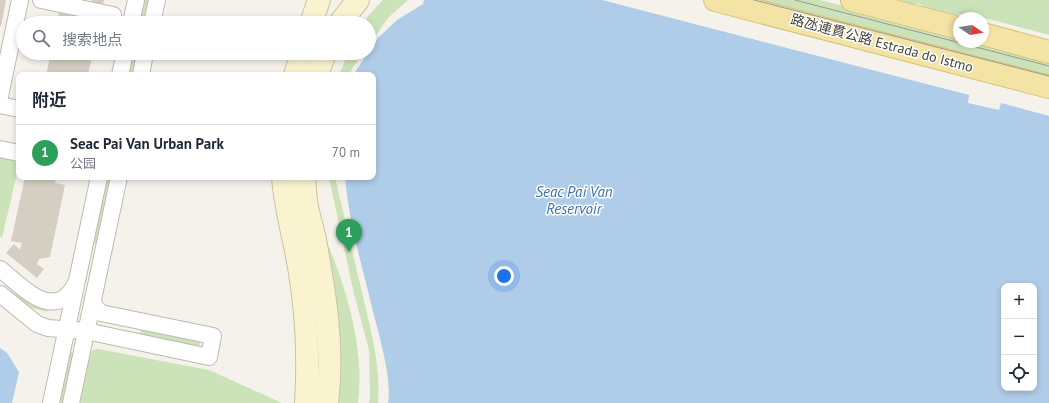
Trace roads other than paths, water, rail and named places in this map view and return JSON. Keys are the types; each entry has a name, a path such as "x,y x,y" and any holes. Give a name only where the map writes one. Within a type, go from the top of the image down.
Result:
{"main road":[{"path":"314,16 320,0"},
{"path":"345,16 358,0"},
{"name":"路氹連貫公路 Estrada do Istmo","path":"715,0 1049,87"},
{"path":"852,0 953,26"},
{"path":"989,36 1049,52"},
{"path":"296,72 300,60"},
{"path":"318,72 322,60"},
{"path":"283,180 306,310 308,362 306,403"},
{"path":"304,180 307,207 315,237 324,287 329,334 327,403"}],"street":[{"path":"17,16 20,0"},
{"path":"41,0 113,15"},
{"path":"133,16 136,0"},
{"path":"154,16 157,0"},
{"path":"0,96 16,19"},
{"path":"121,72 123,60"},
{"path":"142,72 144,60"},
{"path":"0,105 16,108"},
{"path":"0,149 16,152"},
{"path":"51,403 98,180"},
{"path":"71,403 118,180"},
{"path":"0,269 35,297 43,301 52,302 65,297 74,288 77,279"},
{"path":"0,294 37,324 44,332 52,345 58,367"},
{"path":"37,324 48,328 86,331 208,357 213,336 101,312 94,306 93,299"}],"water":[{"name":"Seac Pai Van Reservoir","path":"424,0 602,0 969,95 968,103 999,110 1001,103 1049,116 1049,403 388,403 389,393 385,359 353,229 345,180 376,180 376,72 355,72 363,60 376,60 376,41 397,20 423,4"},
{"path":"0,348 7,353 19,372 12,403 0,403"}],"tram line":[{"path":"754,0 1049,76"},
{"path":"795,0 1049,66"}],"place":[{"name":"Seac Pai Van Urban Park","path":"349,252"}]}
